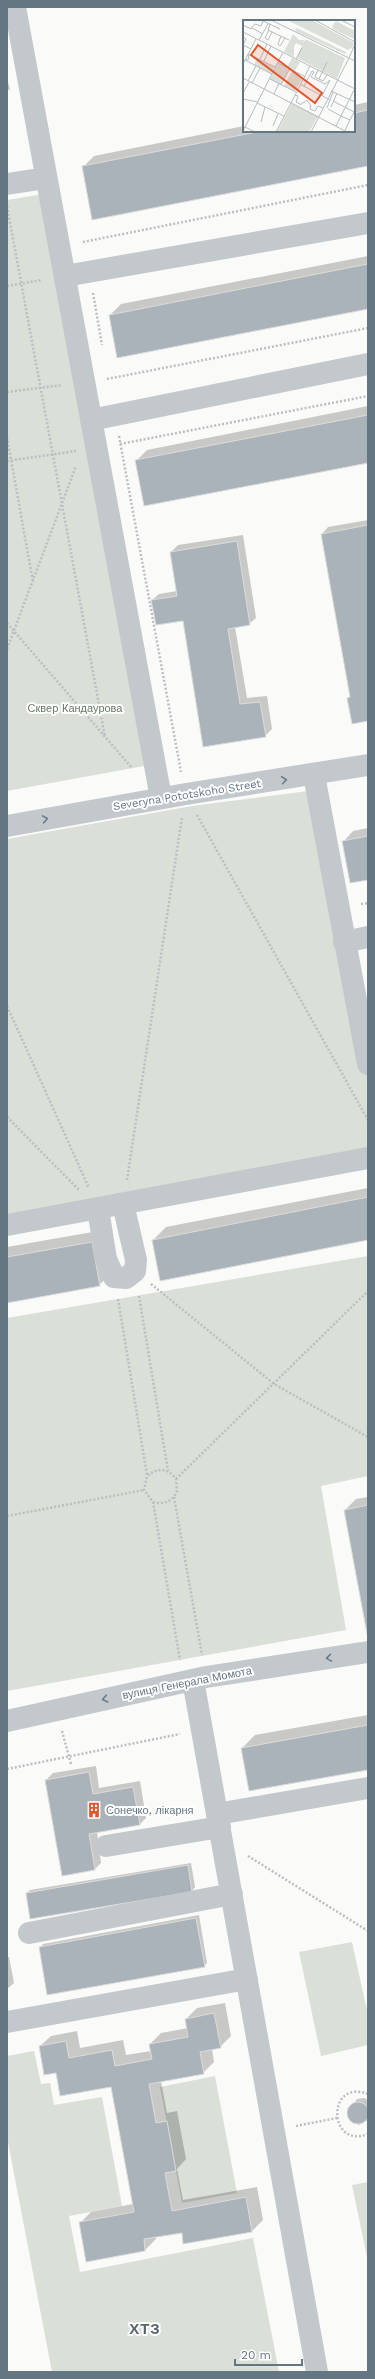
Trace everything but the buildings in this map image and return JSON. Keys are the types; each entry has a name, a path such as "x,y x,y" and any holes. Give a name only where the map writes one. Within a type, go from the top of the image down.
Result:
{"street":[{"path":"15,7 91,420 89,449 161,798"},
{"path":"7,184 46,178"},
{"path":"65,276 368,223"},
{"path":"91,420 368,364"},
{"name":"Severyna Pototskoho Street","path":"7,826 161,798 314,775 368,765"},
{"path":"314,775 368,1064"},
{"path":"344,942 368,937"},
{"path":"7,1225 368,1158"},
{"path":"98,1209 106,1259 114,1276 126,1278 135,1271 136,1260 123,1204"},
{"name":"вулиця Генерала Момота","path":"7,1721 194,1680 368,1652"},
{"path":"194,1680 317,2372"},
{"path":"106,1846 220,1827 368,1788"},
{"path":"30,1933 232,1894"},
{"path":"7,2022 247,1979"}],"path":[{"path":"83,242 368,185"},
{"path":"7,204 105,737"},
{"path":"7,286 65,276"},
{"path":"7,392 105,380 368,328"},
{"path":"7,461 89,449 368,396"},
{"path":"7,437 33,582"},
{"path":"7,649 62,504 89,449"},
{"path":"7,623 135,772"},
{"path":"186,794 368,1120"},
{"path":"123,1204 186,794"},
{"path":"7,1006 98,1209"},
{"path":"7,1117 98,1209"},
{"path":"135,1271 274,1384 368,1437"},
{"path":"135,1271 168,1471"},
{"path":"114,1276 147,1476 144,1483 144,1490 153,1502 194,1680"},
{"path":"176,1479 368,1291"},
{"path":"147,1476 160,1469 168,1471 176,1479 178,1485 174,1497 194,1680"},
{"path":"7,1516 144,1490"},
{"path":"153,1502 165,1503 174,1497"},
{"path":"7,1769 202,1730"},
{"path":"220,1827 368,1931"},
{"path":"368,2094 362,2092 348,2095 338,2105 337,2118 339,2125 349,2134 356,2136 368,2134"},
{"path":"294,2127 337,2118"}],"green space":[{"name":"Сквер Кандаурова","path":"49,193 155,764 7,791 7,200"},
{"path":"316,790 368,1057 368,1158 7,1225 7,839 192,806"},
{"path":"368,1256 368,1476 321,1486 346,1630 7,1691 7,1318"},
{"path":"352,1942 368,2015 368,2045 321,2056 299,1952"},
{"path":"34,2051 41,2084 50,2083 54,2105 102,2097 122,2206 69,2216 80,2272 253,2238 279,2372 52,2372 7,2137 7,2056"},
{"path":"215,2076 237,2193 182,2203 160,2087"},
{"path":"368,2182 368,2262 352,2185"}],"place":[{"name":"Сонечко, лікарня","path":"94,1810"}],"district":[{"name":"ХТЗ","path":"145,2329"}]}
